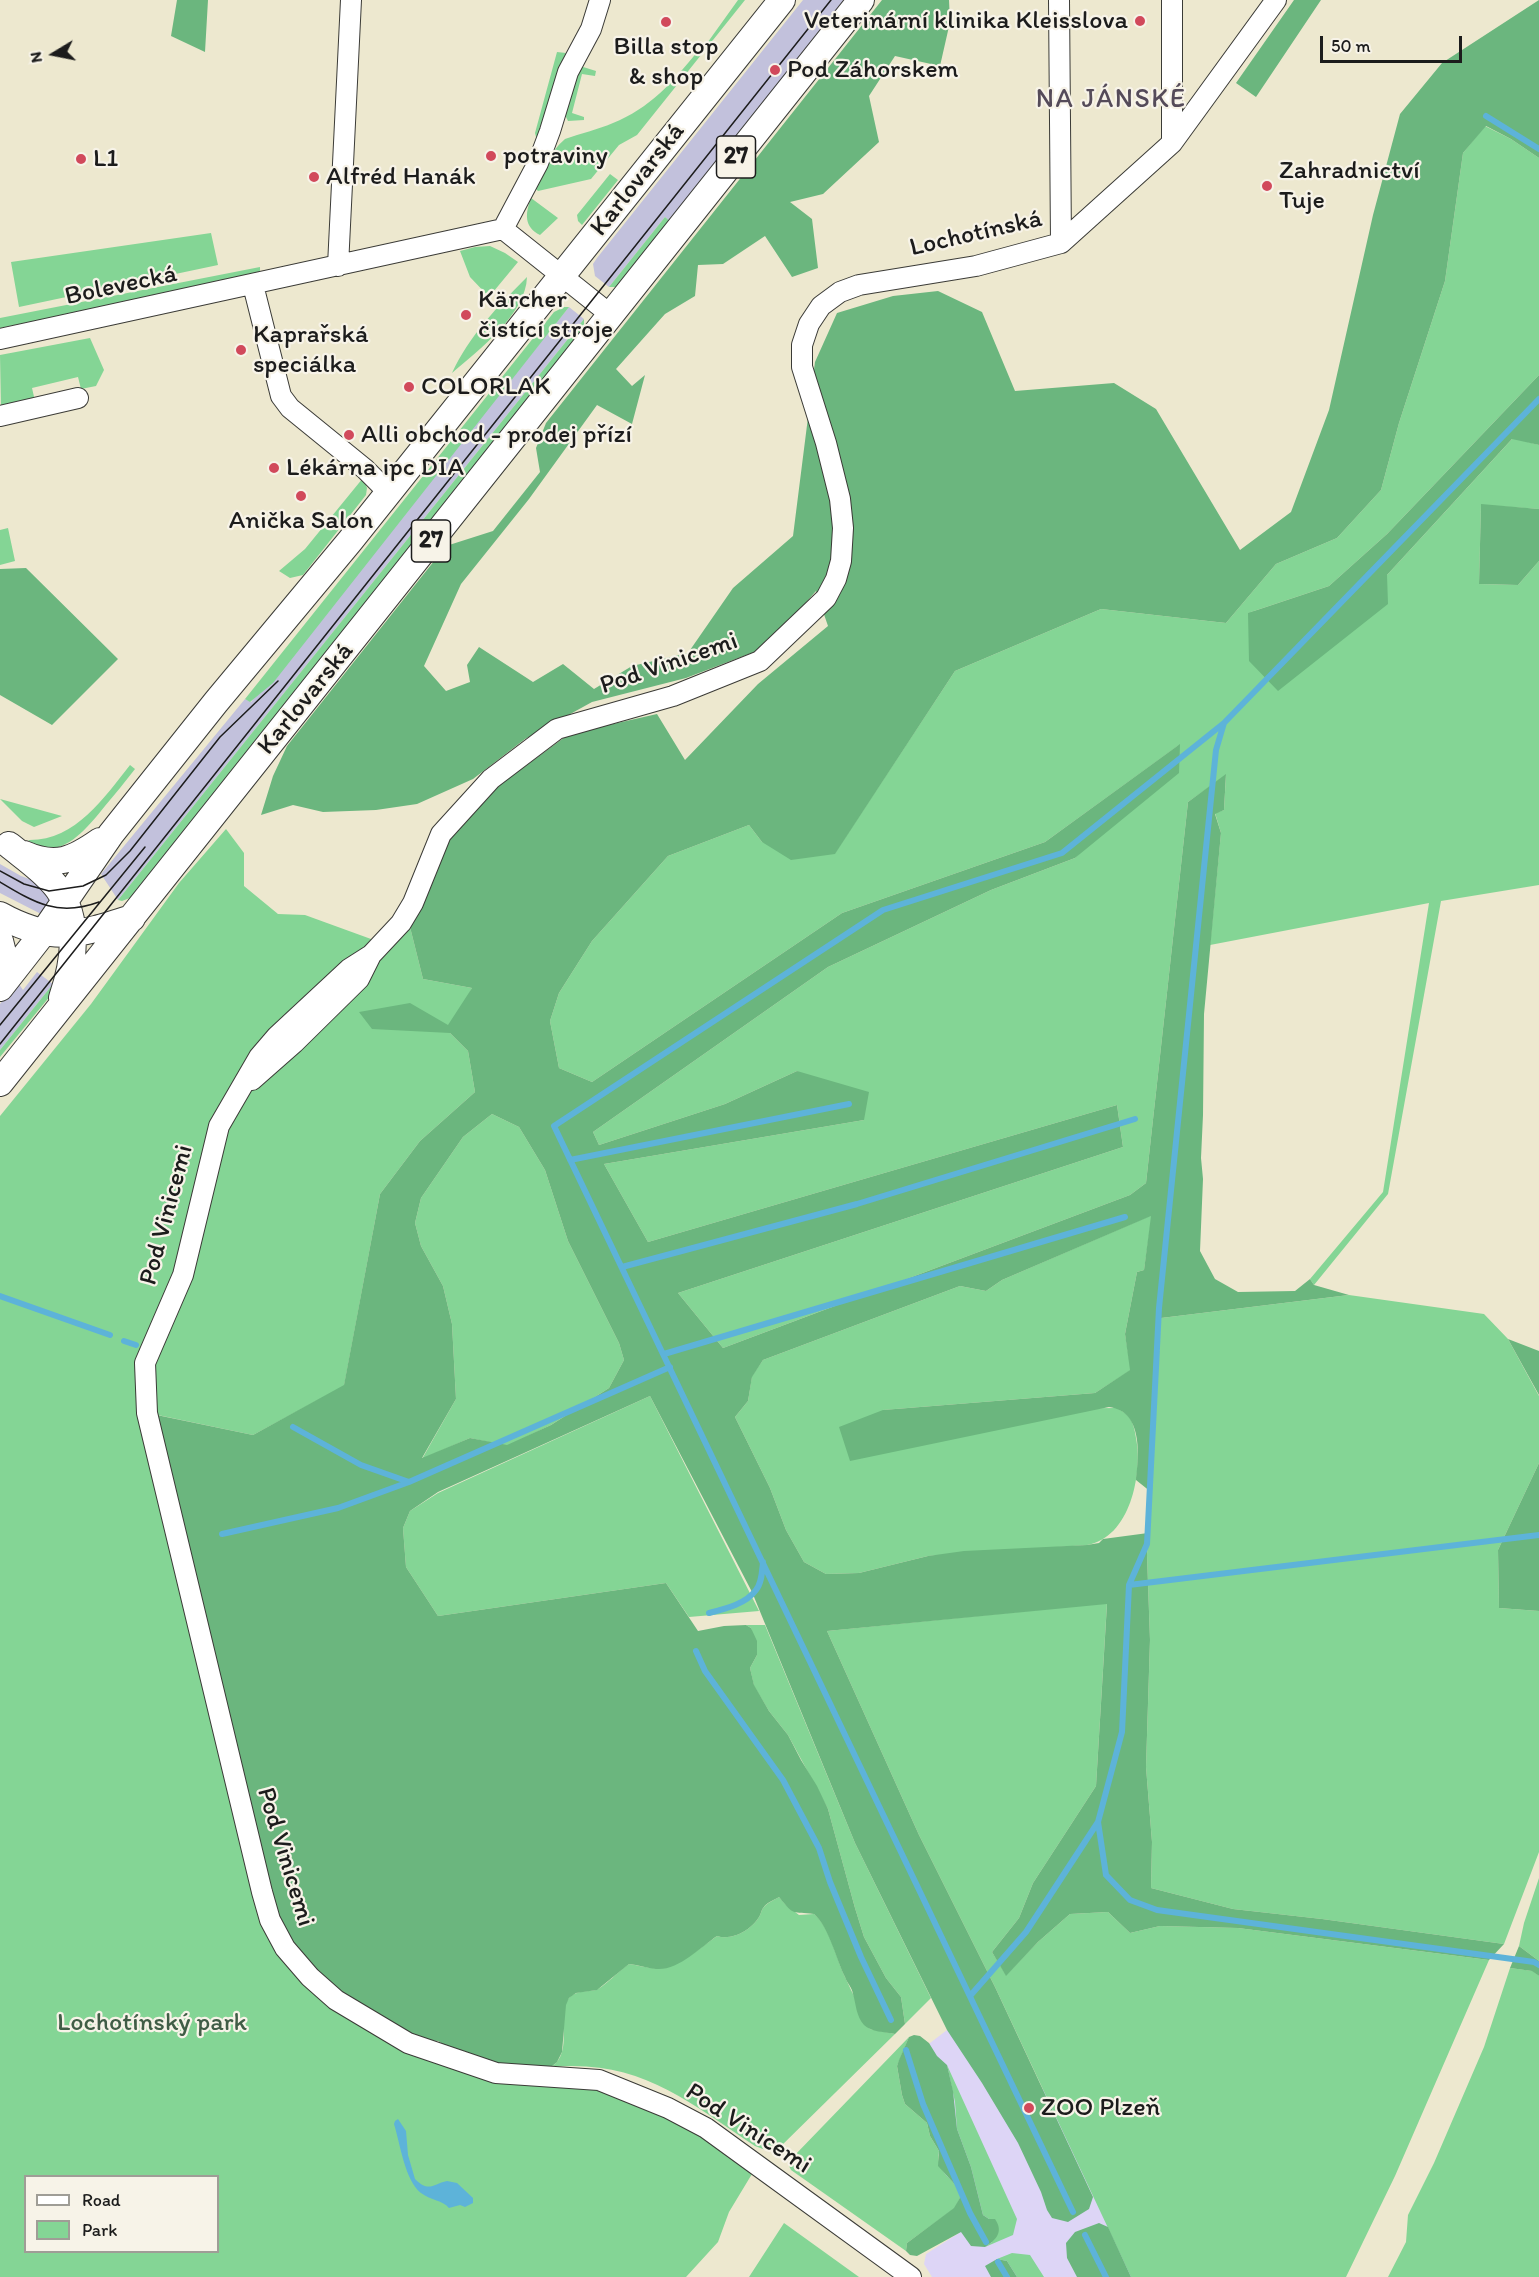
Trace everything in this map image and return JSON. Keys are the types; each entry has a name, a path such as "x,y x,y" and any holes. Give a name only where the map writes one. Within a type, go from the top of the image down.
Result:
{"main road":[{"name":"Karlovarská","path":"0,988 43,933 111,834 216,702 389,493 782,0"},
{"name":"Karlovarská","path":"0,1083 861,0"},
{"name":"Karlovarská","path":"4,842 36,859 58,862 77,856 111,834"},
{"path":"4,842 39,869 57,888 70,891 73,934 71,964 57,1012"},
{"path":"0,915 43,933 73,934 88,932 132,918"},
{"path":"0,941 4,957 0,976"}],"street":[{"path":"338,266 351,0"},
{"path":"600,0 591,29 568,72 538,163 503,229 611,315"},
{"path":"1059,0 1061,243"},
{"path":"1172,0 1172,143"},
{"name":"Lochotínská","path":"809,324 821,306 840,292 859,285 976,266 1061,243 1172,143 1276,0"},
{"name":"Bolevecká","path":"0,339 503,229"},
{"path":"253,285 281,396 290,408 364,469 389,493"},
{"name":"Pod Vinicemi","path":"809,324 802,345 802,367 826,443 840,499 843,528 841,561 836,579 826,598 760,661 673,696 557,729 491,779 441,834 413,903 402,923 371,955 349,969 277,1036 259,1057 219,1126 183,1275 145,1363 147,1413 270,1920 285,1948 310,1977 336,2000 408,2043 496,2073 600,2080 668,2108 706,2128 910,2277"},
{"path":"0,416 78,398"}],"shaded area":[{"path":"803,0 846,0 672,223 665,217 609,287 595,276 593,264 597,258"},
{"path":"569,307 584,319 118,900 101,874 245,699 251,702"},
{"path":"0,864 21,876 40,883 56,896 41,914 0,893"},
{"path":"37,972 53,984 0,1050 0,1004 15,984 19,984 23,990"},
{"name":"ZOO Plzeň","path":"947,2030 1346,2277 932,2277 924,2264 926,2254 959,2233 913,2056"}],"green space":[{"path":"177,0 208,0 205,52 171,36"},
{"path":"738,0 745,0 637,135 619,145 591,179 538,191 536,189 547,162 565,139 601,128 626,117 649,102 670,84 697,52 700,53"},
{"path":"882,0 949,0 950,22 940,66 895,56 869,96 879,142 823,194 790,202 812,219 818,268 792,277 765,236 723,264 698,265 695,296 665,314 616,369 632,386 645,375 632,424 597,405 529,499 461,584 424,666 446,691 470,682 467,665 479,647 533,682 563,664 594,689 632,666 688,653 733,588 793,536 815,362 837,313 893,296 938,291 982,312 1015,391 1114,383 1156,409 1240,550 1291,512 1329,410 1373,215 1400,114 1442,63 1539,0 1539,158 1486,126 1463,153 1445,281 1399,423 1381,490 1337,538 1276,564 1226,623 1101,609 955,671 835,854 791,860 762,842 749,825 668,856 592,941 559,993 550,1021 559,1068 592,1082 842,913 1045,842 1180,744 1179,773 1075,858 991,890 828,967 593,1132 599,1145 725,1104 797,1071 869,1092 864,1120 604,1164 648,1242 1117,1105 1123,1147 678,1293 723,1348 1130,1195 1146,1183 1188,802 1226,774 1224,810 1215,814 1221,833 1204,1014 1200,1251 1215,1279 1238,1292 1295,1291 1310,1279 1314,1285 1349,1295 1161,1318 1151,1492 1136,1480 1138,1447 1133,1425 1120,1410 1109,1407 850,1461 839,1427 883,1410 1095,1393 1130,1370 1125,1334 1137,1272 1144,1270 1151,1216 1002,1280 986,1291 960,1286 763,1360 752,1377 748,1401 735,1417 770,1488 786,1530 804,1562 826,1574 859,1573 928,1556 964,1551 1087,1545 1099,1543 1103,1539 1148,1533 1150,1640 1146,1767 1152,1842 1151,1888 1233,1909 1504,1944 1489,1960 1238,1928 1160,1926 1130,1933 1108,1912 1070,1914 1038,1942 1006,1976 992,1952 1019,1918 1033,1883 1096,1786 1107,1604 827,1631 919,1835 995,1987 1093,2197 1089,2209 1068,2222 1052,2218 1018,2143 947,2030 855,1843 752,1592 650,1396 438,1492 410,1511 403,1528 406,1567 438,1616 666,1583 698,1631 724,1626 746,1625 751,1628 757,1641 757,1655 750,1668 754,1685 769,1711 788,1735 828,1809 864,1937 886,1978 901,1997 905,2024 895,2034 874,2030 864,2025 858,2014 852,1989 824,1927 814,1914 797,1913 788,1908 779,1897 764,1906 756,1922 746,1930 735,1936 717,1936 673,1966 656,1969 629,1964 597,1990 576,1993 569,1998 566,2005 562,2052 557,2062 551,2067 509,2068 451,2049 438,2041 419,2040 336,2000 285,1948 147,1413 253,1435 344,1385 380,1194 420,1141 475,1092 468,1051 450,1033 372,1029 359,1012 410,1003 448,1025 472,988 423,979 410,927 449,838 493,790 569,734 657,714 685,760 758,684 828,626 816,591 767,647 686,678 592,702 525,739 473,779 417,804 376,810 323,812 293,805 261,815 273,776 287,746 446,546 493,531 540,472 536,448 546,423","holes":["492,1114 519,1127 545,1170 568,1241 619,1343 624,1360 609,1388 551,1425 507,1445 470,1438 422,1458 456,1399 452,1324 443,1286 421,1246 415,1223 421,1198 463,1137"]},
{"path":"1294,0 1321,0 1256,97 1236,83"},
{"path":"557,52 566,53 559,68 540,139 535,133"},
{"path":"580,66 596,71 595,76 582,74 572,113 584,117 584,120 568,121 564,113"},
{"path":"1485,126 1511,139 1539,158 1539,375 1387,534 1329,586 1248,613 1387,575 1513,438 1539,445 1539,509 1481,505 1479,584 1518,585 1539,561 1539,885 1441,901 1388,1194 1314,1285 1310,1279 1383,1192 1429,903 1210,945 1221,833 1215,813 1224,810 1226,775 1188,802 1146,1183 1130,1195 723,1348 678,1293 1123,1147 1117,1105 648,1242 604,1164 864,1120 797,1071 725,1104 599,1145 593,1132 828,967 991,890 1075,858 1179,745 1045,842 842,913 592,1082 559,1068 550,1021 559,993 592,941 668,856 749,825 762,842 835,853 955,671 1101,609 1226,623 1276,564 1337,538 1381,490 1399,423 1445,281 1463,153"},
{"path":"610,174 618,180 582,225 577,215"},
{"path":"531,198 558,218 540,235 531,228 527,219"},
{"path":"665,217 672,223 618,287 609,287"},
{"path":"211,233 218,265 19,307 11,262"},
{"path":"490,246 518,262 489,297 470,277 460,251"},
{"path":"260,267 260,275 0,328 0,318"},
{"path":"527,277 525,291 510,318 452,373 476,334 495,310"},
{"path":"569,307 273,683 250,702 245,699 554,312"},
{"path":"584,319 584,332 135,896 122,901 118,900"},
{"path":"90,338 104,370 96,386 81,389 78,377 32,388 35,401 1,409 0,355"},
{"path":"1539,375 1539,445 1512,439 1387,575 1388,604 1278,691 1249,661 1248,613 1329,586 1387,534"},
{"path":"363,478 367,488 366,495 303,575 290,578 279,571 305,549"},
{"path":"1481,504 1539,509 1539,561 1518,585 1479,584"},
{"path":"8,528 15,561 0,565 0,530"},
{"path":"26,568 118,659 52,725 0,695 0,569"},
{"path":"130,765 135,769 90,824 71,841 51,848 39,847 28,840 45,838 74,825 99,803"},
{"path":"0,799 62,816 34,827 22,821"},
{"name":"Lochotínský park","path":"226,829 244,853 244,886 278,914 305,915 382,943 410,927 423,979 472,988 450,1033 468,1051 475,1092 420,1141 380,1194 344,1386 253,1435 148,1413 408,2043 599,2080 758,2164 729,2212 718,2242 686,2277 0,2277 0,1116 91,1004 179,883"},
{"path":"53,984 51,995 0,1057 0,1050"},
{"path":"492,1114 519,1127 545,1170 568,1241 619,1343 624,1360 609,1388 551,1425 507,1446 470,1438 422,1459 456,1399 452,1324 443,1286 421,1246 415,1223 421,1198 463,1137"},
{"path":"1152,1215 1144,1270 1137,1272 1125,1334 1131,1370 1095,1393 883,1410 1117,1408 1127,1415 1134,1426 1138,1453 1135,1486 1123,1518 1114,1530 1102,1540 1087,1545 928,1556 859,1573 826,1574 804,1562 786,1530 770,1488 735,1417 748,1401 752,1376 763,1360 960,1286 986,1291 1002,1280"},
{"path":"1349,1295 1484,1314 1508,1339 1539,1396 1539,1463 1498,1550 1499,1608 1539,1611 1539,1852 1504,1944 1233,1909 1151,1888 1152,1842 1146,1767 1150,1640 1147,1555 1161,1318"},
{"path":"1508,1339 1539,1351 1539,1395"},
{"path":"650,1396 759,1611 689,1617 666,1583 438,1616 406,1567 403,1528 410,1511 438,1493"},
{"path":"1539,1463 1539,1611 1499,1608 1498,1550"},
{"path":"1107,1603 1096,1786 1033,1883 1019,1918 992,1952 1006,1975 1038,1942 1070,1914 1108,1912 1130,1933 1160,1926 1238,1928 1489,1960 1395,2176 1346,2277 1131,2277 995,1987 919,1835 827,1631"},
{"path":"746,1625 765,1625 855,1843 931,1998 905,2024 901,1997 886,1978 864,1937 828,1809 788,1735 769,1711 754,1686 750,1668 757,1655 751,1628"},
{"path":"1539,1878 1539,1961 1519,1946"},
{"path":"779,1897 799,1915 814,1914 820,1920 870,2029 895,2034 777,2150 768,2151 755,2146 683,2099 636,2076 582,2066 551,2067 562,2052 565,2005 572,1995 596,1990 629,1964 655,1968 674,1964 717,1936 735,1936 756,1922 762,1909"},
{"path":"1519,1946 1539,1961 1539,1976 1532,1971 1510,1968"},
{"path":"1510,1968 1533,1971 1539,1976 1539,2277 1388,2277 1406,2242 1408,2215 1434,2163 1484,2047"},
{"path":"920,2036 929,2043 937,2056 947,2065 953,2091 957,2129 971,2167 983,2215 989,2219 995,2219 999,2228 998,2235 985,2247 971,2246 961,2232 917,2256 910,2255 906,2251 907,2243 954,2208 961,2196 960,2190 938,2166 939,2151 930,2136 927,2123 905,2104 902,2095 897,2066 909,2037"},
{"path":"909,2037 897,2066 902,2095 905,2104 927,2123 930,2136 939,2151 940,2165 961,2196 955,2208 907,2243 906,2251 791,2170 789,2166 794,2156"},
{"path":"947,2065 1017,2219 1013,2235 985,2247 992,2242 989,2219 983,2215 971,2167 957,2129 955,2102"},
{"path":"784,2223 859,2277 749,2277"},
{"path":"1099,2223 1108,2227 1131,2277 1077,2277 1067,2258 1066,2243 1075,2232"},
{"path":"1012,2253 1030,2255 1044,2277 1017,2277 1007,2261 997,2259"},
{"path":"997,2259 1007,2261 1017,2277 991,2277 985,2266"}],"water":[{"path":"398,2119 406,2131 408,2155 415,2179 428,2187 447,2181 457,2183 473,2198 473,2203 465,2207 460,2205 449,2208 424,2195 415,2187 407,2171 394,2124"}],"waterway":[{"path":"1486,116 1539,149"},
{"path":"1539,399 1224,723 1216,750 1159,1308 1147,1544 1129,1585 1122,1732 1098,1822 1106,1875 1130,1900 1157,1910 1534,1962 1539,1965"},
{"path":"1073,2212 554,1126 883,910 1062,853 1224,723"},
{"path":"570,1160 849,1104"},
{"path":"622,1267 857,1204 1135,1119"},
{"path":"664,1354 1125,1217"},
{"path":"0,1296 110,1335"},
{"path":"124,1341 136,1345"},
{"path":"222,1534 338,1508 409,1482 670,1367"},
{"path":"293,1427 361,1465 409,1482"},
{"path":"1129,1585 1539,1535"},
{"path":"709,1613 735,1605 752,1595 759,1584 763,1562"},
{"path":"696,1651 705,1671 783,1780 819,1848 830,1882 861,1957 891,2020"},
{"path":"970,1996 1026,1932 1098,1822"},
{"path":"906,2050 923,2104 970,2213 986,2242"},
{"path":"1085,2235 1106,2277"},
{"path":"998,2262 1007,2277"}],"tram line":[{"path":"0,1044 831,0"},
{"path":"0,871 24,884 49,891 83,886 106,875 130,851 220,737 278,681"},
{"path":"0,1025 145,847"},
{"path":"0,882 47,906 71,908 99,902"}],"place":[{"name":"Veterinární klinika Kleisslova","path":"1140,21"},
{"name":"Billa stop & shop","path":"666,22"},
{"name":"Pod Záhorskem","path":"775,70"},
{"name":"potraviny","path":"491,156"},
{"name":"L1","path":"81,159"},
{"name":"Alfréd Hanák","path":"314,177"},
{"name":"Zahradnictví Tuje","path":"1267,186"},
{"name":"Kärcher čistící stroje","path":"466,315"},
{"name":"Kaprařská speciálka","path":"241,350"},
{"name":"COLORLAK","path":"409,387"},
{"name":"Alli obchod - prodej přízí","path":"349,435"},
{"name":"Lékárna ipc DIA","path":"274,468"},
{"name":"Anička Salon","path":"301,496"},
{"name":"ZOO Plzeň","path":"1029,2108"}],"district":[{"name":"NA JÁNSKÉ","path":"1111,100"}]}
